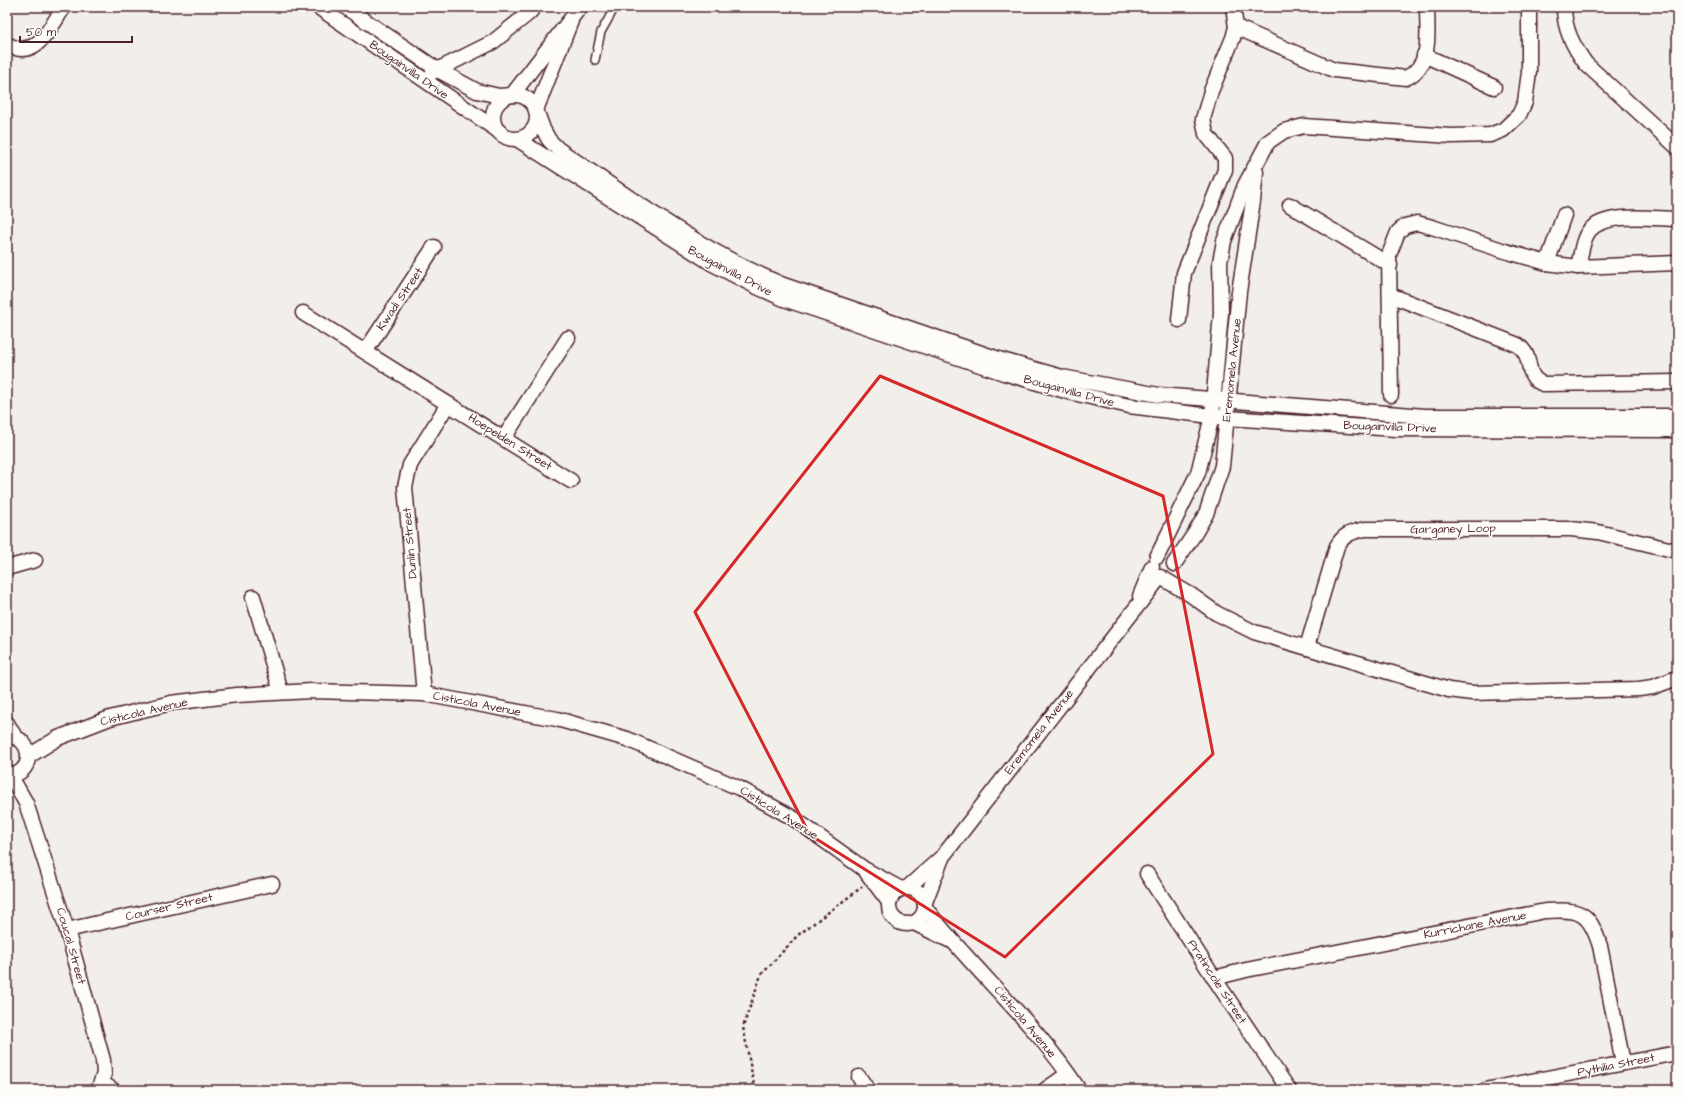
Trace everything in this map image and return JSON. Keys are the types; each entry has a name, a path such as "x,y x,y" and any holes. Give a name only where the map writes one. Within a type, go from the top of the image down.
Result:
{"street":[{"path":"7,44 26,50 32,47 39,42 64,7"},
{"name":"Bougainvilla Drive","path":"318,7 500,132 517,139 713,264 756,286 815,309 1003,366 1159,395 1425,416 1677,416"},
{"name":"Bougainvilla Drive","path":"345,7 438,70 487,95 512,95 527,98 536,110 549,140 558,149 666,222 753,272 1069,392 1128,406 1227,418 1396,429 1677,430"},
{"path":"420,78 493,42 529,13 534,7"},
{"path":"500,132 493,120 495,107 505,97 512,95 571,21 580,7"},
{"path":"1179,320 1184,273 1225,170 1225,158 1206,134 1203,118 1211,90 1228,52 1236,28 1233,7"},
{"path":"1236,28 1334,70 1406,78 1415,74 1428,49 1427,7"},
{"name":"Eremomela Avenue","path":"904,888 943,856 1135,607 1158,570 1198,473 1212,416 1220,313 1221,252 1239,200 1268,142 1274,137 1292,128 1316,127 1451,136 1490,135 1503,130 1518,115 1525,102 1529,72 1529,7"},
{"path":"1564,7 1564,18 1568,34 1576,50 1586,64 1677,147"},
{"path":"517,139 525,136 533,129 537,117 536,110 571,21"},
{"path":"1424,55 1494,87"},
{"name":"Eremomela Avenue","path":"1158,570 1168,577 1172,573 1174,566 1206,514 1222,466 1239,292 1248,222 1253,201 1256,165"},
{"path":"1290,205 1390,265"},
{"path":"1547,263 1564,215"},
{"path":"1578,267 1584,239 1589,231 1606,220 1627,218 1677,220"},
{"path":"1391,395 1390,256 1398,232 1405,226 1417,223 1547,263 1578,267 1677,263"},
{"name":"Kwadi Street","path":"365,352 434,247"},
{"path":"1390,296 1518,345 1525,351 1530,362 1531,376 1536,381 1543,384 1677,382"},
{"path":"303,312 448,404"},
{"path":"504,438 568,338"},
{"name":"Hoepelden Street","path":"448,404 571,481"},
{"name":"Dunlin Street","path":"424,694 405,487 410,464 448,404"},
{"path":"1192,486 1212,494"},
{"name":"Garganey Loop","path":"1307,647 1333,557 1342,538 1352,532 1365,529 1570,529 1598,532 1677,551"},
{"path":"1191,595 1170,558 1164,555 1158,570 1191,595 1237,625 1254,632 1438,687 1462,692 1632,690 1653,687 1677,678"},
{"path":"7,568 35,560"},
{"path":"253,596 281,692"},
{"name":"Cisticola Avenue","path":"8,775 21,772 27,761 58,738 110,718 171,703 281,692 312,691 424,694 557,719 620,737 739,788 793,818 868,875 889,902"},
{"path":"7,723 14,738 28,750 27,761"},
{"name":"Cisticola Avenue","path":"14,738 58,738"},
{"name":"Coucal Street","path":"26,803 27,761"},
{"name":"Coucal Street","path":"8,775 26,803 67,930 104,1060 104,1088"},
{"name":"Eremomela Avenue","path":"925,905 943,856"},
{"name":"Pratincole Street","path":"1148,874 1214,978 1289,1090"},
{"name":"Cisticola Avenue","path":"868,875 904,888"},
{"name":"Courser Street","path":"67,930 272,884"},
{"path":"904,888 918,892 925,905 924,915 914,924 901,924 891,915 889,902 891,896 904,888"},
{"name":"Cisticola Avenue","path":"925,905 951,941 994,985 1039,1037 1068,1074 1078,1090"},
{"name":"Kurrichane Avenue","path":"1214,978 1246,970 1545,911 1575,912 1591,922 1595,930 1600,946 1623,1063"},
{"name":"Cisticola Avenue","path":"914,924 951,941"},
{"name":"Pythilia Street","path":"1485,1090 1677,1053"},
{"path":"1045,1090 1068,1074"},
{"path":"859,1077 868,1090"}],"lane":[{"path":"595,60 601,32 615,7"}],"path":[{"path":"755,1090 743,1027 761,975 798,935 868,875"}],"highlighted area":[{"path":"880,376 1163,496 1213,754 1005,957 810,835 695,612"}]}
